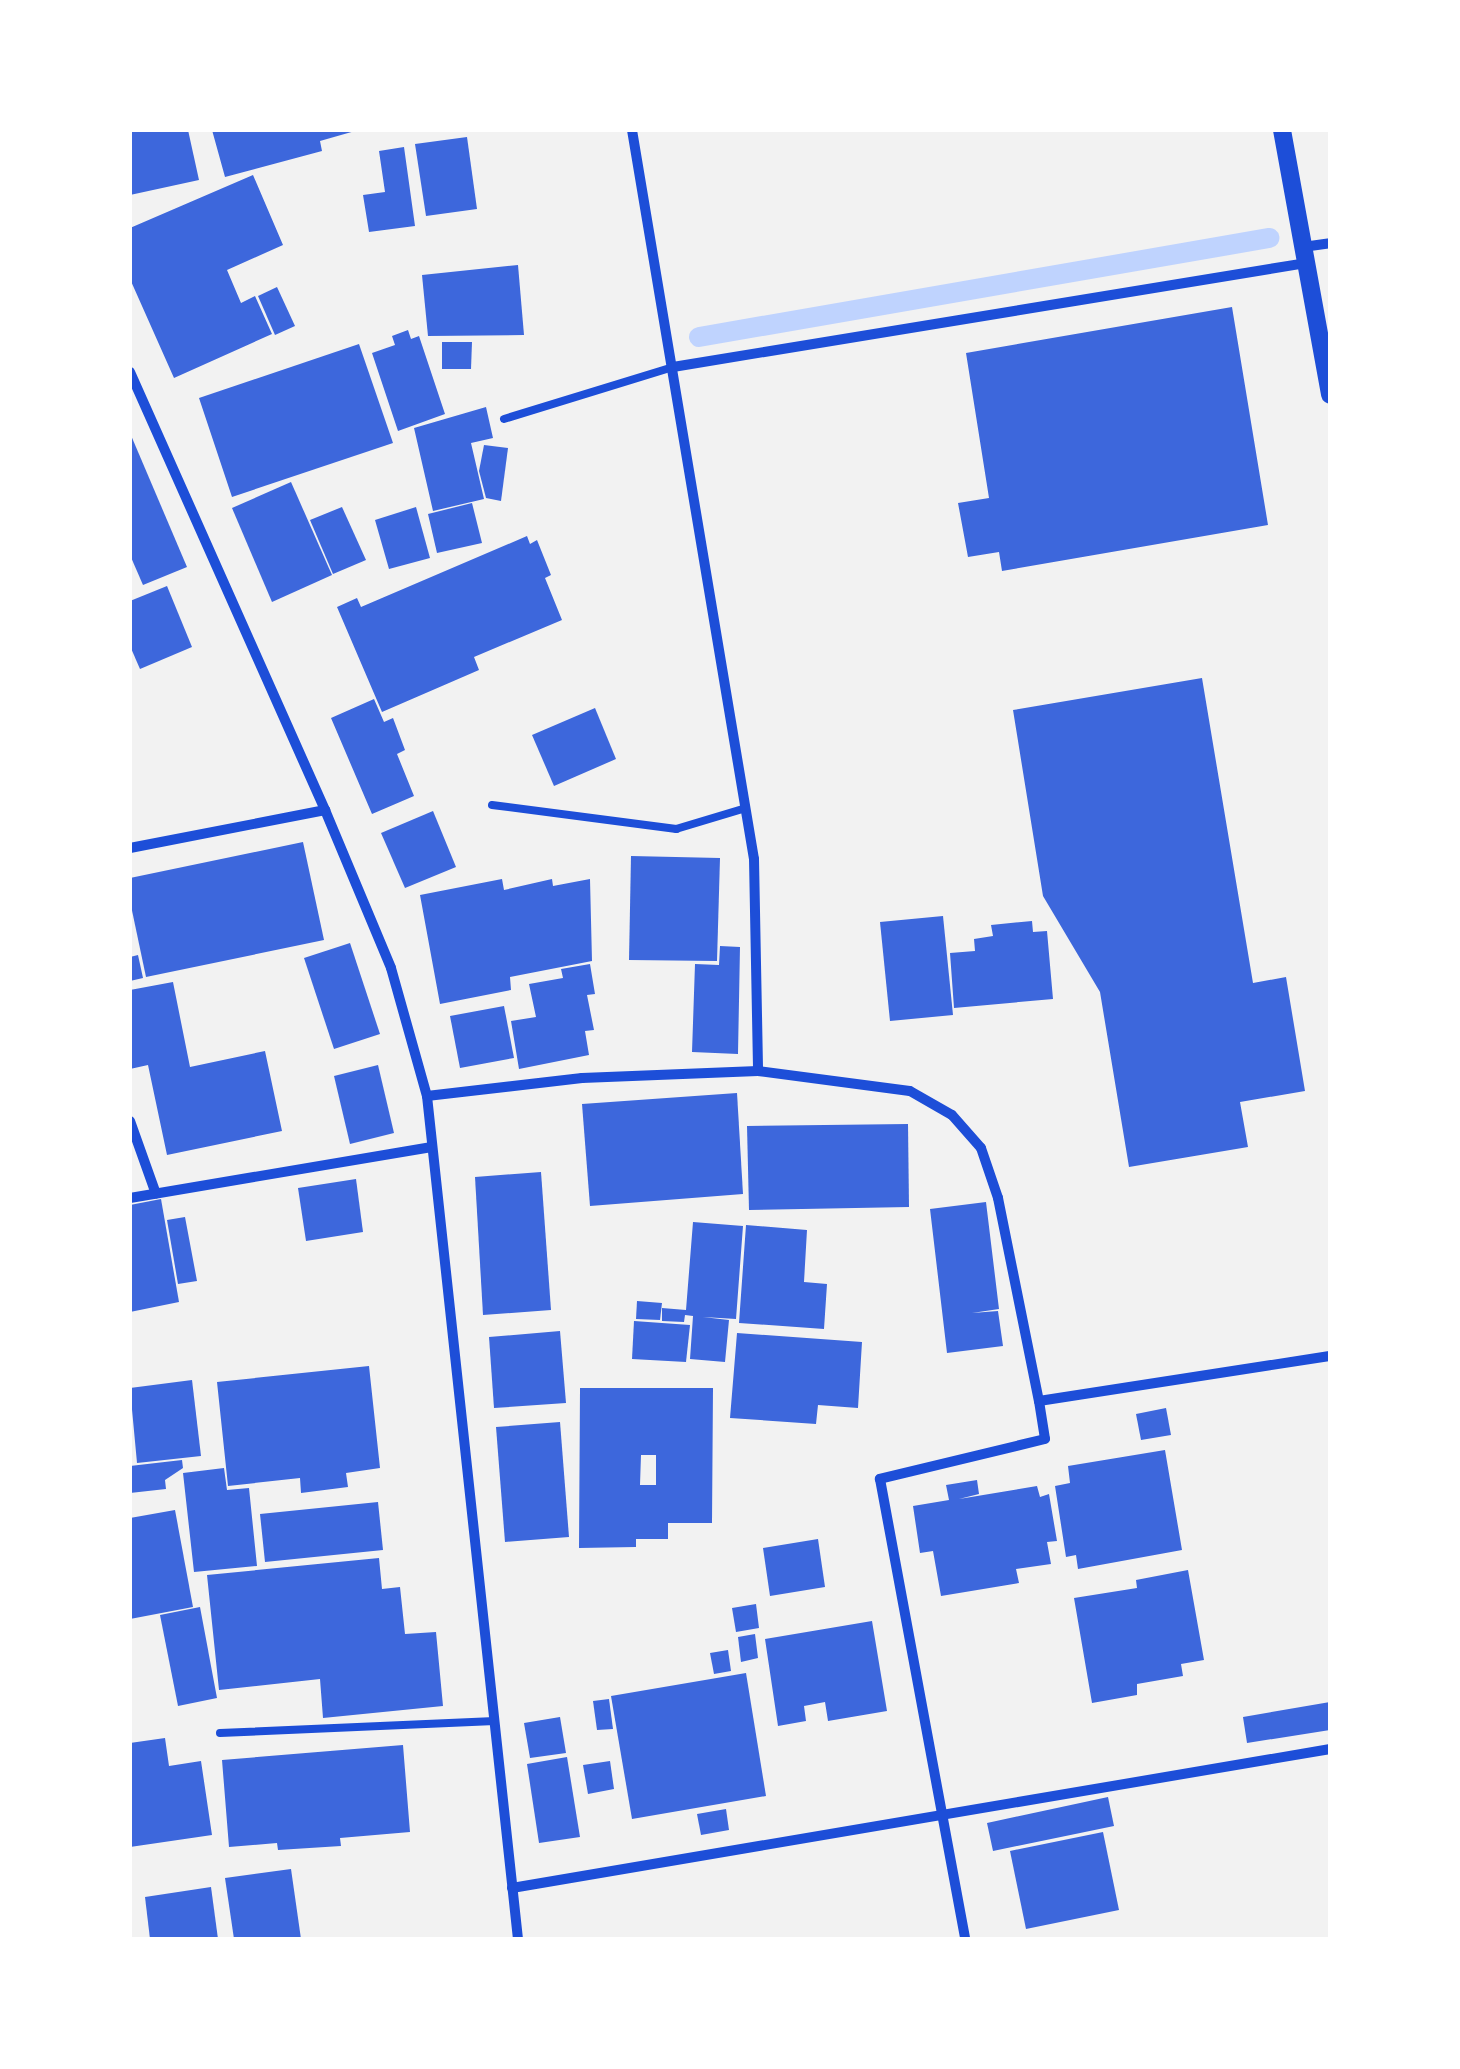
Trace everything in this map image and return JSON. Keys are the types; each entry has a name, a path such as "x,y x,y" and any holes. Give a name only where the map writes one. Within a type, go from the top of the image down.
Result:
{"street":[{"path":"632,130 754,859 758,1071"},
{"path":"1282,130 1330,395"},
{"path":"674,367 1304,255 1330,242"},
{"path":"130,372 326,810 390,968 427,1096 518,1939"},
{"path":"130,848 326,810"},
{"path":"427,1096 582,1078 758,1071 910,1091 952,1115 980,1148 998,1198 1045,1439 880,1479 965,1939"},
{"path":"130,1121 156,1194"},
{"path":"130,1198 432,1147"},
{"path":"1039,1401 1330,1356"},
{"path":"512,1888 1330,1749"}],"lane":[{"path":"504,419 674,367"},
{"path":"492,805 676,829 746,808"},
{"path":"220,1734 494,1721"}],"building":[{"path":"130,130 188,130 199,180 130,195"},
{"path":"212,130 355,131 320,141 322,151 225,177"},
{"path":"467,137 477,209 426,216 415,144"},
{"path":"404,147 415,226 369,232 363,195 385,192 379,151"},
{"path":"253,175 283,245 227,270 241,303 255,296 272,334 174,378 130,279 130,228"},
{"path":"518,265 524,335 428,336 422,275"},
{"path":"277,287 295,326 275,335 258,296"},
{"path":"1232,307 1268,525 1002,571 999,552 968,557 958,503 989,498 966,353"},
{"path":"408,330 411,339 419,336 445,414 398,431 372,353 395,345 392,336"},
{"path":"442,342 472,342 471,369 442,369"},
{"path":"359,344 393,443 232,497 199,398"},
{"path":"486,407 493,438 471,443 484,499 433,511 414,428"},
{"path":"130,433 187,567 143,585 130,555"},
{"path":"484,445 508,448 501,501 486,498 479,471"},
{"path":"291,482 332,575 272,602 232,508"},
{"path":"472,503 482,543 437,553 428,514"},
{"path":"342,507 366,560 333,574 310,520"},
{"path":"416,507 430,558 389,569 375,520"},
{"path":"527,536 530,544 537,540 551,575 545,578 562,620 474,657 479,670 382,712 337,607 357,598 361,607"},
{"path":"167,586 192,647 140,669 130,646 130,601"},
{"path":"1202,678 1253,983 1286,977 1305,1091 1240,1102 1248,1147 1129,1167 1100,992 1043,896 1013,710"},
{"path":"374,699 384,722 393,718 405,750 397,754 414,796 372,814 331,718"},
{"path":"595,708 616,759 554,786 532,735"},
{"path":"433,811 456,867 405,888 381,833"},
{"path":"303,842 324,940 146,977 130,901 130,878"},
{"path":"631,856 720,858 717,961 629,960"},
{"path":"502,879 504,890 552,879 553,886 590,879 592,961 510,977 511,990 440,1004 420,895"},
{"path":"943,916 953,1015 890,1021 880,922"},
{"path":"1032,921 1033,932 1047,931 1053,999 954,1008 950,953 975,951 974,939 993,936 991,925"},
{"path":"350,943 380,1034 334,1049 304,958"},
{"path":"720,946 740,947 738,1054 692,1052 695,964 719,965"},
{"path":"138,955 143,978 130,981 130,957"},
{"path":"590,964 595,994 587,995 594,1030 585,1031 589,1055 519,1069 511,1021 536,1017 529,984 563,978 561,969"},
{"path":"173,982 190,1067 265,1051 282,1131 167,1155 148,1065 130,1069 130,990"},
{"path":"504,1006 514,1058 460,1068 450,1016"},
{"path":"378,1065 394,1133 350,1144 334,1076"},
{"path":"737,1093 743,1194 590,1206 582,1104"},
{"path":"908,1124 909,1207 749,1210 747,1126"},
{"path":"541,1172 551,1310 483,1315 475,1177"},
{"path":"356,1179 363,1232 306,1241 298,1188"},
{"path":"161,1199 179,1302 130,1312 130,1205"},
{"path":"986,1202 999,1309 972,1313 998,1311 1003,1346 947,1353 930,1209"},
{"path":"185,1217 197,1281 178,1284 167,1220"},
{"path":"693,1222 743,1226 736,1319 703,1317 729,1320 725,1362 690,1359 693,1316 685,1315 684,1322 662,1321 662,1308 686,1310"},
{"path":"746,1225 807,1230 804,1282 827,1284 824,1329 739,1323"},
{"path":"637,1301 662,1303 660,1320 636,1319"},
{"path":"634,1321 690,1325 686,1362 632,1359"},
{"path":"560,1331 566,1403 494,1408 489,1337"},
{"path":"737,1333 862,1342 858,1408 818,1405 816,1424 730,1418"},
{"path":"369,1366 380,1468 346,1473 348,1487 301,1493 300,1478 228,1486 217,1382"},
{"path":"192,1380 201,1456 137,1463 130,1388"},
{"path":"580,1388 713,1388 712,1523 668,1523 668,1539 636,1539 636,1547 579,1548","holes":["641,1455 656,1455 656,1485 640,1485"]},
{"path":"1166,1408 1171,1435 1141,1440 1136,1414"},
{"path":"560,1422 569,1537 505,1542 496,1427"},
{"path":"1165,1450 1182,1550 1078,1569 1076,1555 1066,1557 1055,1486 1070,1483 1068,1466"},
{"path":"182,1460 183,1468 165,1480 166,1489 130,1493 130,1466"},
{"path":"224,1468 227,1490 249,1488 257,1566 194,1572 183,1473"},
{"path":"977,1480 979,1494 959,1499 1037,1486 1040,1497 1049,1494 1057,1541 1047,1542 1051,1564 1016,1569 1019,1583 941,1596 933,1551 920,1553 913,1506 949,1500 946,1485"},
{"path":"378,1502 383,1550 265,1562 260,1514"},
{"path":"175,1510 193,1607 130,1619 130,1518"},
{"path":"818,1539 825,1587 770,1596 763,1548"},
{"path":"379,1558 382,1589 400,1587 405,1634 436,1632 443,1706 323,1718 320,1679 219,1690 207,1575"},
{"path":"1188,1570 1204,1660 1181,1664 1183,1676 1137,1684 1137,1695 1092,1703 1074,1598 1137,1588 1136,1580"},
{"path":"756,1604 759,1628 736,1632 732,1608"},
{"path":"200,1607 217,1698 178,1706 160,1615"},
{"path":"872,1621 887,1711 828,1721 825,1702 804,1706 806,1721 778,1726 765,1639"},
{"path":"755,1634 758,1658 741,1662 738,1637"},
{"path":"728,1650 731,1671 714,1674 710,1653"},
{"path":"746,1673 766,1796 632,1819 611,1696"},
{"path":"609,1699 613,1729 597,1730 593,1701"},
{"path":"1330,1702 1330,1730 1247,1743 1243,1717"},
{"path":"560,1717 566,1753 530,1758 524,1723"},
{"path":"165,1738 169,1766 201,1761 212,1835 130,1847 130,1743"},
{"path":"403,1745 410,1832 340,1838 341,1846 278,1850 277,1843 229,1847 222,1760"},
{"path":"567,1757 580,1837 539,1843 527,1764"},
{"path":"610,1761 614,1789 588,1794 583,1765"},
{"path":"1108,1797 1114,1826 993,1851 987,1823"},
{"path":"726,1809 729,1830 701,1835 697,1814"},
{"path":"1103,1832 1119,1910 1026,1929 1010,1851"},
{"path":"291,1869 301,1939 234,1939 225,1878"},
{"path":"211,1887 218,1939 150,1939 145,1897"}],"waterway":[{"path":"699,337 1269,238"}]}
